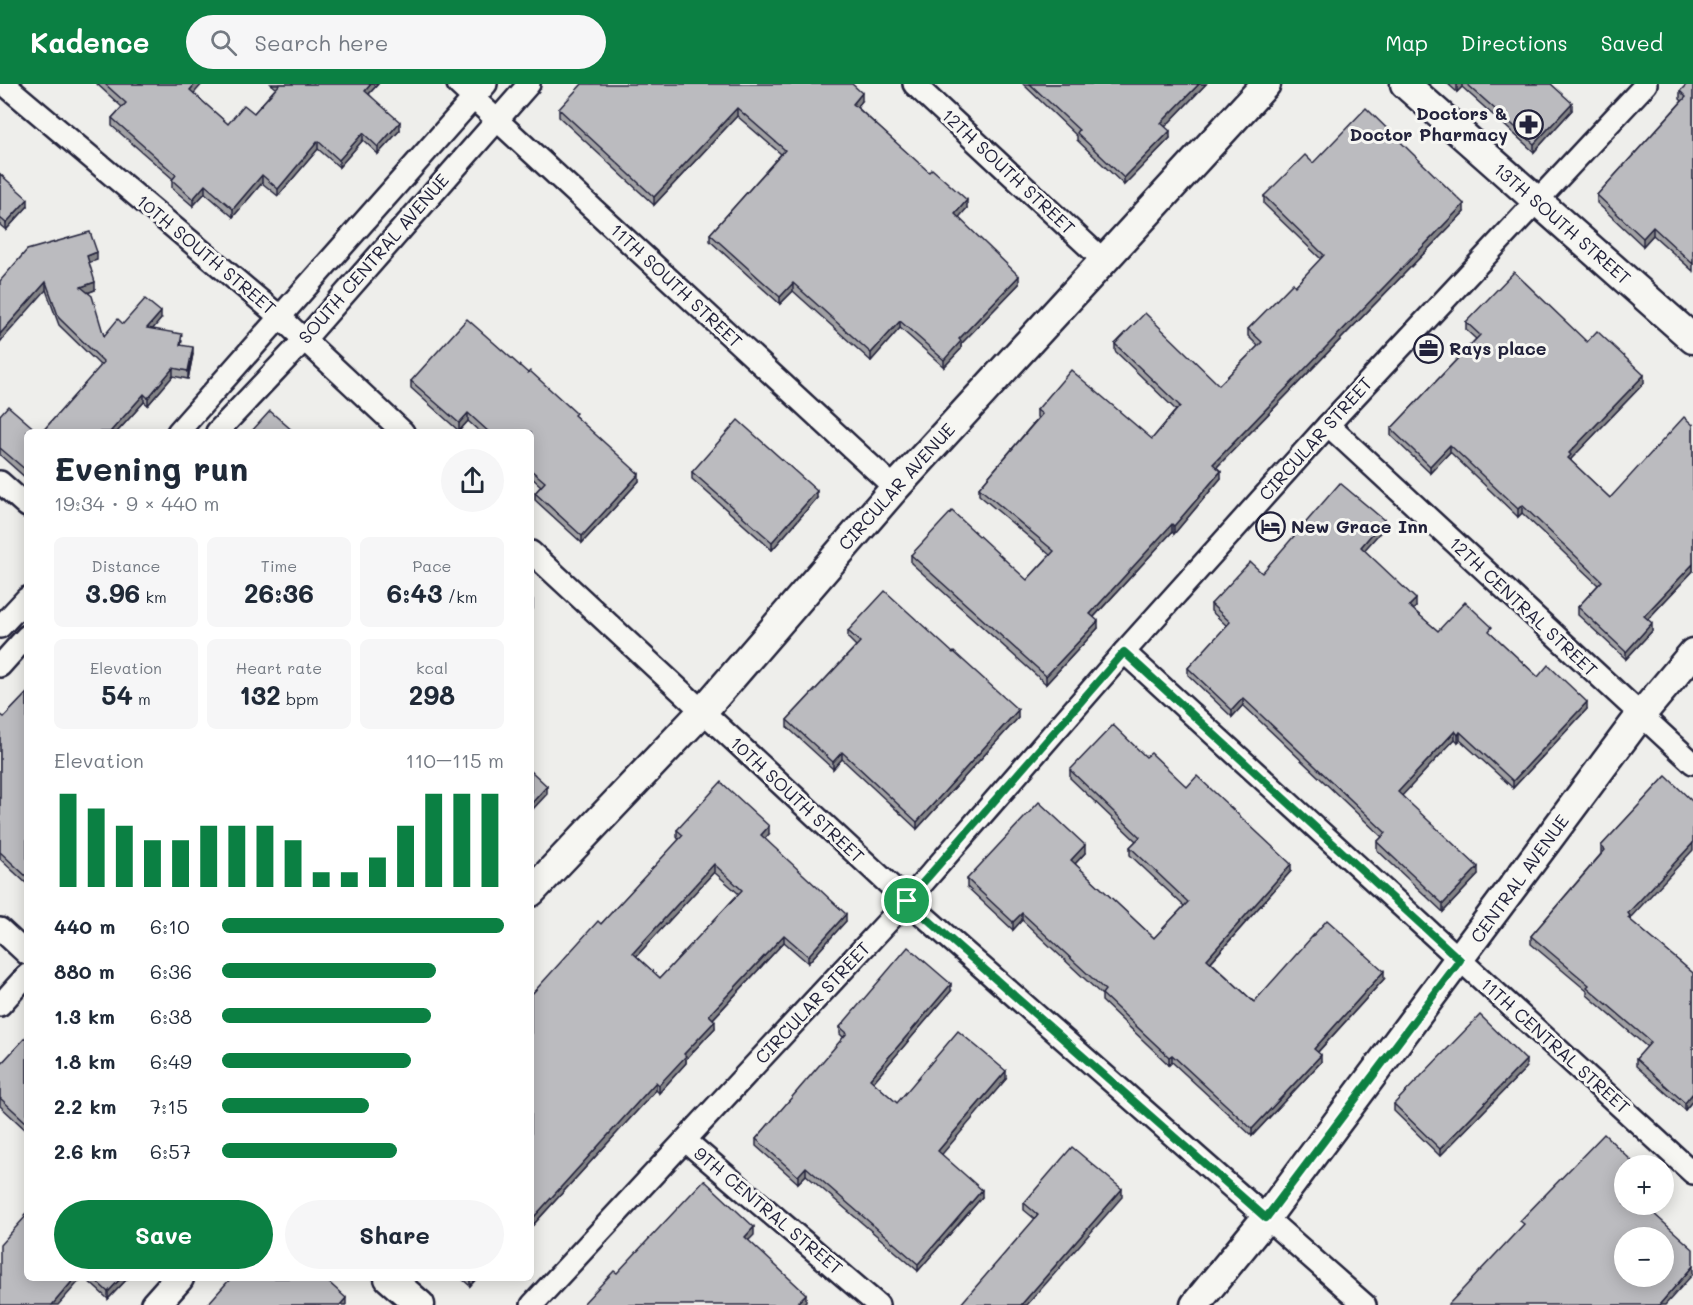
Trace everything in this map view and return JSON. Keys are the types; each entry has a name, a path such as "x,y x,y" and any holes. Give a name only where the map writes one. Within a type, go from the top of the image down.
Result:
{"street":[{"name":"10TH SOUTH STREET","path":"4,84 280,317 400,429"},
{"name":"SOUTH CENTRAL AVENUE","path":"220,429 304,339 529,84"},
{"name":"12TH SOUTH STREET","path":"914,84 1103,260"},
{"name":"CIRCULAR AVENUE","path":"534,889 702,712 895,488 1266,84"},
{"name":"13TH SOUTH STREET","path":"1405,84 1693,339"},
{"name":"CIRCULAR STREET","path":"532,1305 907,901 1124,652 1328,425 1646,84"},
{"path":"181,429 280,317 472,89"},
{"name":"11TH SOUTH STREET","path":"472,89 496,120 895,488"},
{"name":"12TH CENTRAL STREET","path":"1328,425 1693,763"},
{"path":"0,482 24,503"},
{"name":"10TH SOUTH STREET","path":"534,555 907,901 1365,1305"},
{"path":"0,627 24,601"},
{"path":"0,666 24,639"},
{"name":"11TH CENTRAL STREET","path":"1124,652 1693,1173"},
{"name":"CENTRAL AVENUE","path":"1195,1305 1266,1218 1640,716 1693,652"},
{"path":"0,929 24,951"},
{"path":"0,1005 24,978"},
{"name":"9TH CENTRAL STREET","path":"686,1141 878,1305"},
{"path":"155,1305 176,1281"},
{"path":"392,1281 420,1305"}],"building":[{"path":"105,84 195,84 190,90 228,124 244,105 254,113 280,84 371,84 365,91 400,122 378,147 363,133 339,160 318,141 278,189 262,175 233,209 205,185 193,199 172,180 176,175 112,118 126,103"},
{"path":"582,84 852,84 862,93 853,104 929,172 932,169 967,200 955,214 1019,276 959,339 961,341 944,360 900,321 871,353 793,283 780,297 710,234 785,150 737,108 654,197 559,109"},
{"path":"1030,84 1199,84 1161,123 1170,131 1124,178 1077,133 1079,130"},
{"path":"1467,84 1551,84 1572,103 1534,144"},
{"path":"1687,84 1693,84 1693,264 1653,227 1643,238 1597,195 1686,97 1680,91"},
{"path":"1366,108 1464,204 1213,464 1221,471 1174,526 1172,524 1090,614 1098,621 1046,676 911,555 952,511 1027,580 1054,551 979,488 1042,414 1037,410 1071,370 1152,439 1180,406 1115,344 1145,313 1219,385 1262,342 1248,329 1293,283 1295,286 1324,255 1264,196 1305,155 1313,163"},
{"path":"0,174 28,199 6,223 0,218"},
{"path":"90,232 97,252 87,256 95,282 81,287 92,296 104,336 118,319 123,324 145,299 161,312 147,328 182,334 180,345 193,347 188,371 173,368 148,398 144,394 113,429 45,429 104,362 59,318 46,282 0,334 0,281 27,250"},
{"path":"1514,272 1587,342 1597,331 1644,375 1569,453 1571,455 1568,458 1610,498 1684,417 1693,425 1693,564 1644,616 1652,623 1626,652 1578,607 1602,581 1522,505 1518,509 1450,445 1430,466 1391,429 1480,335 1466,322"},
{"path":"467,319 528,373 530,371 639,474 582,536 535,493 545,482 534,473 534,429 486,429 468,413 459,423 411,381"},
{"path":"8,406 35,429 24,429 24,468 0,448 0,415"},
{"path":"270,411 291,429 254,429"},
{"path":"738,420 817,491 772,542 692,472"},
{"path":"1340,483 1384,520 1361,547 1416,599 1409,606 1438,631 1465,602 1492,627 1489,631 1538,677 1548,665 1587,702 1513,781 1460,732 1458,735 1455,731 1398,792 1478,867 1443,904 1377,842 1386,833 1243,698 1232,710 1188,668 1230,622 1211,604 1250,562 1262,573"},
{"path":"885,591 1018,710 917,822 842,752 833,762 787,720 860,642 848,631"},
{"path":"24,696 24,874 0,852 0,716 4,717"},
{"path":"1113,725 1146,757 1151,753 1187,787 1197,776 1291,864 1207,959 1254,1002 1327,920 1384,971 1314,1049 1321,1055 1252,1129 1172,1055 1169,1057 1102,994 1105,990 1022,913 1013,922 967,879 1039,802 1085,845 1071,860 1154,938 1188,902 1130,847 1140,837 1070,770"},
{"path":"534,774 547,786 534,801"},
{"path":"1666,776 1693,802 1693,843 1628,913 1630,916 1628,918 1693,973 1693,1093 1685,1103 1636,1059 1651,1042 1531,936 1605,850 1601,846"},
{"path":"721,782 769,826 761,835 846,914 808,956 784,935 709,1015 715,1021 684,1054 686,1056 659,1085 656,1082 534,1217 534,992 598,921 601,924 683,835 677,830","holes":["714,864 742,890 660,978 633,953"]},
{"path":"908,947 951,984 870,1079 897,1103 958,1031 1006,1071 938,1151 982,1190 918,1264 806,1167 798,1176 756,1139 847,1033 840,1027"},
{"path":"1480,1015 1526,1060 1440,1149 1394,1104"},
{"path":"24,1039 24,1120 0,1098 0,1065"},
{"path":"1604,1134 1626,1155 1614,1155 1614,1215 1655,1215 1669,1227 1614,1227 1614,1287 1674,1287 1674,1232 1693,1249 1693,1266 1659,1305 1448,1305 1524,1224 1520,1221"},
{"path":"1072,1147 1122,1189 1021,1305 960,1305 1038,1215 1024,1203"},
{"path":"704,1180 754,1227 745,1237 806,1294 795,1305 582,1305 614,1271 617,1273"},
{"path":"24,1218 24,1281 72,1281 52,1305 0,1305 0,1245"},
{"path":"96,1281 118,1281 108,1292"},
{"path":"228,1281 327,1281 346,1298 340,1305 207,1305"}],"place":[{"name":"Doctors & Doctor Pharmacy","path":"1529,124"},
{"name":"Rays place","path":"1428,349"},
{"name":"New Grace Inn","path":"1270,527"}],"route":[{"path":"1124,652 1460,960 1266,1218 907,901 1124,652"}]}
